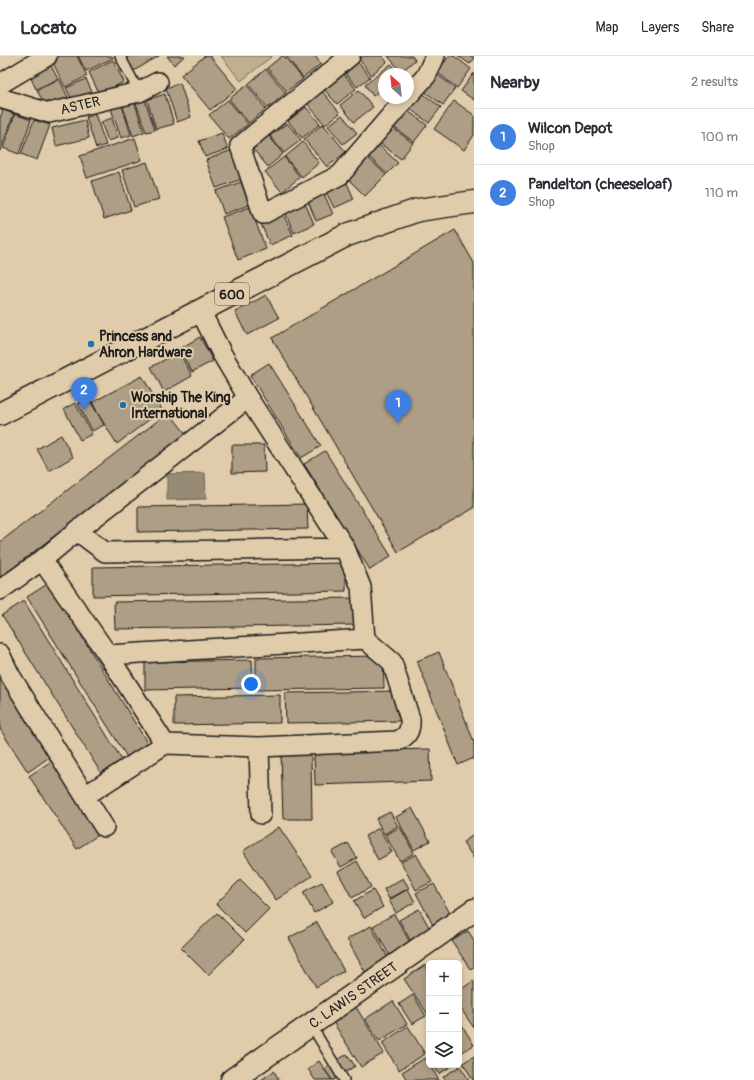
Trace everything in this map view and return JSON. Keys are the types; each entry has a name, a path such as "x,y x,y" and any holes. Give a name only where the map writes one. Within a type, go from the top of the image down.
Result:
{"main road":[{"name":"600","path":"0,414 200,310 347,236 418,210 474,202"},
{"name":"C. LAWIS STREET","path":"232,1080 474,910"}],"street":[{"path":"350,56 240,146 263,214 340,175 401,104"},
{"path":"414,89 426,76 435,56"},
{"path":"0,84 41,57"},
{"name":"ASTER","path":"0,98 49,113 139,92 158,82"},
{"path":"200,310 222,354 248,398 345,548 361,587 365,639"},
{"path":"0,590 42,560 248,398"},
{"path":"77,531 105,552 345,548"},
{"path":"42,560 108,655 165,744"},
{"path":"86,796 165,744 259,747 397,741 408,733 411,726 392,662 365,639 108,655"},
{"path":"0,654 10,675 104,827"},
{"path":"259,747 261,814"}],"lane":[{"path":"120,56 139,92"},
{"path":"311,1024 344,1080"}],"shaded area":[{"path":"221,56 272,56 241,81"},
{"path":"205,473 206,499 167,500 167,474"}],"building":[{"path":"77,56 87,76 65,87 50,57"},
{"path":"78,56 112,56 113,58 86,71"},
{"path":"123,56 159,56 132,72"},
{"path":"167,56 185,56 174,65"},
{"path":"205,56 210,56 237,89 210,110 181,75"},
{"path":"284,56 303,79 287,91 267,68"},
{"path":"286,56 315,56 321,64 303,78"},
{"path":"363,56 382,56 387,62 371,75 359,59"},
{"path":"388,56 412,56 415,60 406,68 398,68"},
{"path":"449,56 454,56 471,69 457,88 437,72"},
{"path":"458,56 474,56 474,59 470,64"},
{"path":"113,60 124,82 99,94 89,72"},
{"path":"357,61 370,77 357,87 344,72"},
{"path":"49,62 58,79 36,89 28,72"},
{"path":"391,64 395,68 386,68"},
{"path":"266,69 286,93 268,108 248,84"},
{"path":"342,72 356,89 337,104 323,88"},
{"path":"434,72 455,88 443,105 421,89"},
{"path":"474,73 474,100 461,91"},
{"path":"378,74 378,92 373,96 365,85"},
{"path":"59,79 68,97 46,108 37,90"},
{"path":"86,79 94,96 75,105 66,88"},
{"path":"180,83 191,117 177,122 166,88"},
{"path":"247,85 266,109 249,123 229,99"},
{"path":"359,90 373,107 354,122 340,105"},
{"path":"418,90 441,107 429,123 406,106 408,104 414,104 414,95"},
{"path":"322,91 340,113 325,125 307,103"},
{"path":"165,94 174,124 156,129 147,100"},
{"path":"133,97 144,132 133,136 121,101"},
{"path":"144,97 155,130 146,132 135,100"},
{"path":"120,99 131,135 121,138 109,103"},
{"path":"228,100 248,124 229,139 209,115"},
{"path":"454,101 474,115 474,135 464,150 434,129"},
{"path":"306,107 320,124 302,138 288,121"},
{"path":"404,108 427,125 414,142 391,125"},
{"path":"3,110 14,114 0,151 0,118"},
{"path":"15,114 31,120 19,154 3,148"},
{"path":"95,114 106,145 96,148 86,117"},
{"path":"342,115 357,133 343,144 328,126"},
{"path":"112,118 118,138 108,141 101,122"},
{"path":"34,120 50,125 37,160 21,154"},
{"path":"85,120 89,138 56,146 52,128"},
{"path":"287,123 301,140 284,153 270,136"},
{"path":"323,124 346,152 327,167 304,139"},
{"path":"390,126 413,143 401,159 378,142"},
{"path":"222,133 228,149 205,157 199,141"},
{"path":"269,136 283,154 268,167 253,149"},
{"path":"135,138 142,160 87,178 80,156"},
{"path":"303,142 319,163 302,177 285,157"},
{"path":"378,144 398,163 387,174 367,155"},
{"path":"232,150 242,179 216,188 206,160"},
{"path":"366,156 386,175 365,196 346,177"},
{"path":"284,157 300,177 282,192 265,172"},
{"path":"147,162 159,199 134,207 122,170"},
{"path":"119,172 131,210 104,219 92,181"},
{"path":"241,182 249,205 224,214 216,191"},
{"path":"347,183 354,199 334,208 326,192"},
{"path":"324,194 333,214 316,221 308,201"},
{"path":"305,203 314,224 294,233 285,212"},
{"path":"250,207 266,249 238,260 222,217"},
{"path":"283,214 293,235 270,245 261,224"},
{"path":"455,230 474,263 474,508 398,552 272,338"},
{"path":"266,295 279,318 247,335 235,312"},
{"path":"200,337 213,361 192,372 179,349"},
{"path":"179,352 192,376 164,392 151,367"},
{"path":"269,363 321,446 301,458 250,375"},
{"path":"142,376 162,410 117,444 91,403"},
{"path":"90,398 104,425 92,431 78,404"},
{"path":"75,403 92,434 80,440 64,409"},
{"path":"169,412 186,434 0,578 0,542"},
{"path":"61,435 73,457 49,471 37,449"},
{"path":"232,445 264,445 265,472 232,473"},
{"path":"325,451 391,556 370,570 304,464"},
{"path":"307,504 308,529 138,532 138,507"},
{"path":"346,563 346,591 93,596 93,567"},
{"path":"49,583 148,744 127,757 27,597"},
{"path":"353,598 354,625 115,629 114,602"},
{"path":"24,601 122,760 101,773 2,615"},
{"path":"439,652 474,742 474,758 458,765 417,661"},
{"path":"383,656 384,688 256,690 256,658"},
{"path":"252,660 253,688 145,690 145,662"},
{"path":"0,679 51,756 28,772 0,729"},
{"path":"400,691 401,721 286,723 285,693"},
{"path":"280,695 280,723 174,725 174,697"},
{"path":"430,749 431,781 315,785 314,752"},
{"path":"311,753 312,819 283,819 281,754"},
{"path":"53,760 101,833 77,849 29,776"},
{"path":"412,808 430,841 414,850 396,817"},
{"path":"390,812 398,826 384,834 376,819"},
{"path":"279,827 312,876 276,900 243,851"},
{"path":"400,827 414,853 400,861 385,835"},
{"path":"379,828 392,852 378,860 365,836"},
{"path":"474,835 474,859 463,842"},
{"path":"348,843 357,858 341,867 332,852"},
{"path":"416,854 432,882 416,890 401,862"},
{"path":"357,861 371,887 352,898 338,872"},
{"path":"403,878 409,888 389,899 384,889"},
{"path":"240,880 269,909 245,933 216,904"},
{"path":"322,882 333,902 314,913 303,892"},
{"path":"434,884 452,917 434,927 416,893"},
{"path":"408,889 415,902 396,913 389,900"},
{"path":"373,890 383,907 364,918 354,901"},
{"path":"419,909 433,934 413,945 399,920"},
{"path":"217,913 244,940 208,975 181,948"},
{"path":"394,914 412,946 391,958 373,926"},
{"path":"317,922 344,971 316,987 289,938"},
{"path":"371,926 390,961 366,974 347,939"},
{"path":"468,931 474,940 474,967 470,969 452,941"},
{"path":"425,965 426,1012 404,979"},
{"path":"473,981 474,982 474,1028 462,1010 462,989"},
{"path":"413,995 426,1016 412,1024 399,1004"},
{"path":"393,1001 407,1024 379,1041 365,1019"},
{"path":"356,1007 384,1053 361,1067 333,1022"},
{"path":"408,1026 425,1054 399,1070 382,1043"},
{"path":"462,1028 474,1045 462,1052 462,1032"},
{"path":"347,1054 355,1066 332,1080 324,1069"},
{"path":"474,1056 474,1080 473,1080 463,1063"},
{"path":"425,1058 426,1068 431,1068 439,1080 407,1080 402,1072"},
{"path":"319,1061 332,1080 315,1080 308,1069"},
{"path":"436,1068 448,1068 439,1074"},
{"path":"457,1068 461,1068 469,1080 445,1080 443,1077"},
{"path":"274,1071 279,1080 261,1080"}],"place":[{"name":"Princess and Ahron Hardware","path":"91,344"},
{"name":"Worship The King International","path":"123,405"},
{"name":"Pandelton (cheeseloaf)","path":"84,410"},
{"name":"Wilcon Depot","path":"398,423"}]}
